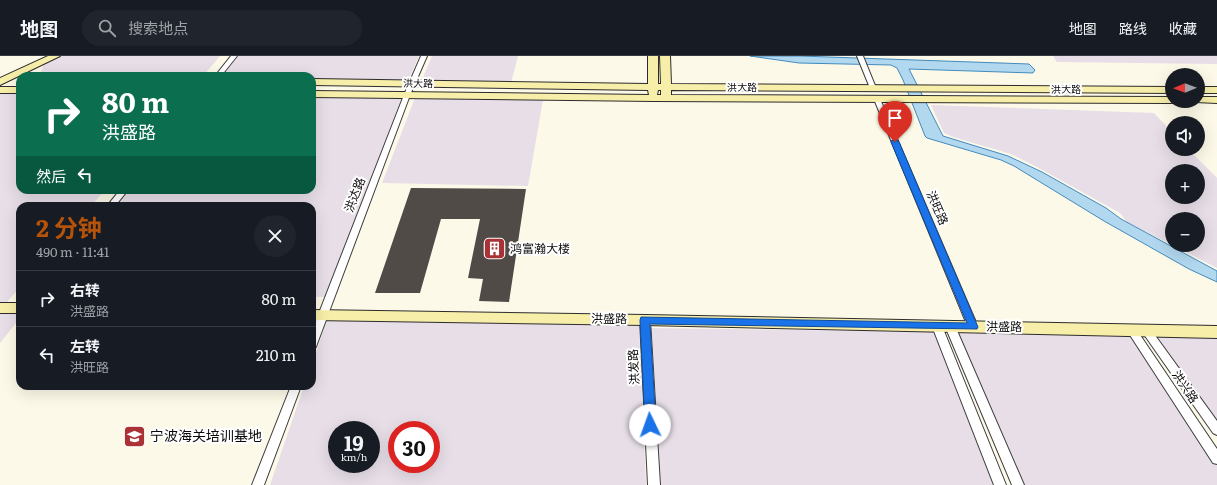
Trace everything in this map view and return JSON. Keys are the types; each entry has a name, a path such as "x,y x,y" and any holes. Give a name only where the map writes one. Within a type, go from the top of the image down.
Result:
{"main road":[{"path":"21,72 55,56"},
{"path":"652,98 653,56"},
{"path":"665,56 666,98"},
{"path":"4,80 16,74"},
{"path":"4,80 16,78"},
{"name":"洪大路","path":"316,82 653,87 1165,90"},
{"path":"0,90 16,90"},
{"path":"1205,90 1217,90"},
{"name":"洪大路","path":"316,94 652,98 1165,100"},
{"path":"1205,100 1217,100"},
{"path":"0,308 16,308"},
{"name":"洪盛路","path":"318,315 1131,329 1217,332"}],"street":[{"path":"221,72 234,56"},
{"name":"洪达路","path":"318,315 424,56"},
{"path":"860,56 873,88"},
{"name":"洪旺路","path":"877,99 973,327"},
{"path":"114,202 121,194"},
{"name":"洪发路","path":"645,320 654,485"},
{"path":"944,326 1000,485"},
{"path":"944,326 1018,485"},
{"name":"洪兴路","path":"1131,329 1217,458"},
{"name":"洪兴路","path":"1146,330 1217,430"},
{"path":"258,485 294,390"}],"shaded area":[{"path":"60,56 220,56 206,72 41,72 44,63"},
{"path":"238,56 419,56 408,81 316,79 316,72 225,72"},
{"path":"432,56 518,56 511,83 421,82"},
{"path":"1053,56 1217,56 1217,64 1057,62"},
{"path":"0,91 16,92 16,194 102,194 94,202 16,202 16,292 7,302 0,302"},
{"path":"316,95 403,96 325,297 316,297 316,202 120,202 127,194 316,194"},
{"path":"415,98 543,100 528,186 382,183"},
{"path":"931,105 1154,113 1165,125 1165,156 1195,156 1203,164 1165,164 1165,204 1205,204 1205,166 1217,178 1217,268 1186,252 1205,252 1205,212 1165,212 1165,241 1127,222 1120,213 1011,154 944,133"},
{"path":"16,313 16,323 0,343 0,314"},
{"path":"327,320 639,326 646,485 270,485 303,390 316,390 316,352"},
{"path":"650,328 937,332 996,485 660,485"},
{"path":"956,333 1133,337 1217,466 1217,485 1022,485"},
{"path":"1154,334 1217,338 1217,423"}],"water":[{"path":"750,56 800,56 1029,64 1035,70 1033,73 909,69 943,136 1008,156 1042,172 1106,208 1121,219 1165,243 1165,252 1182,252 1217,271 1217,282 1189,269 1104,221 1014,166 1001,160 927,138 897,68 891,65 799,63"}],"building":[{"name":"鸿富瀚大楼","path":"411,188 526,189 509,302 479,301 483,279 468,278 480,219 441,219 420,293 375,293"}],"place":[{"name":"鸿富瀚大楼","path":"495,249"},
{"name":"宁波海关培训基地","path":"134,436"}],"route":[{"path":"650,425 645,320 973,327 895,142"}]}
